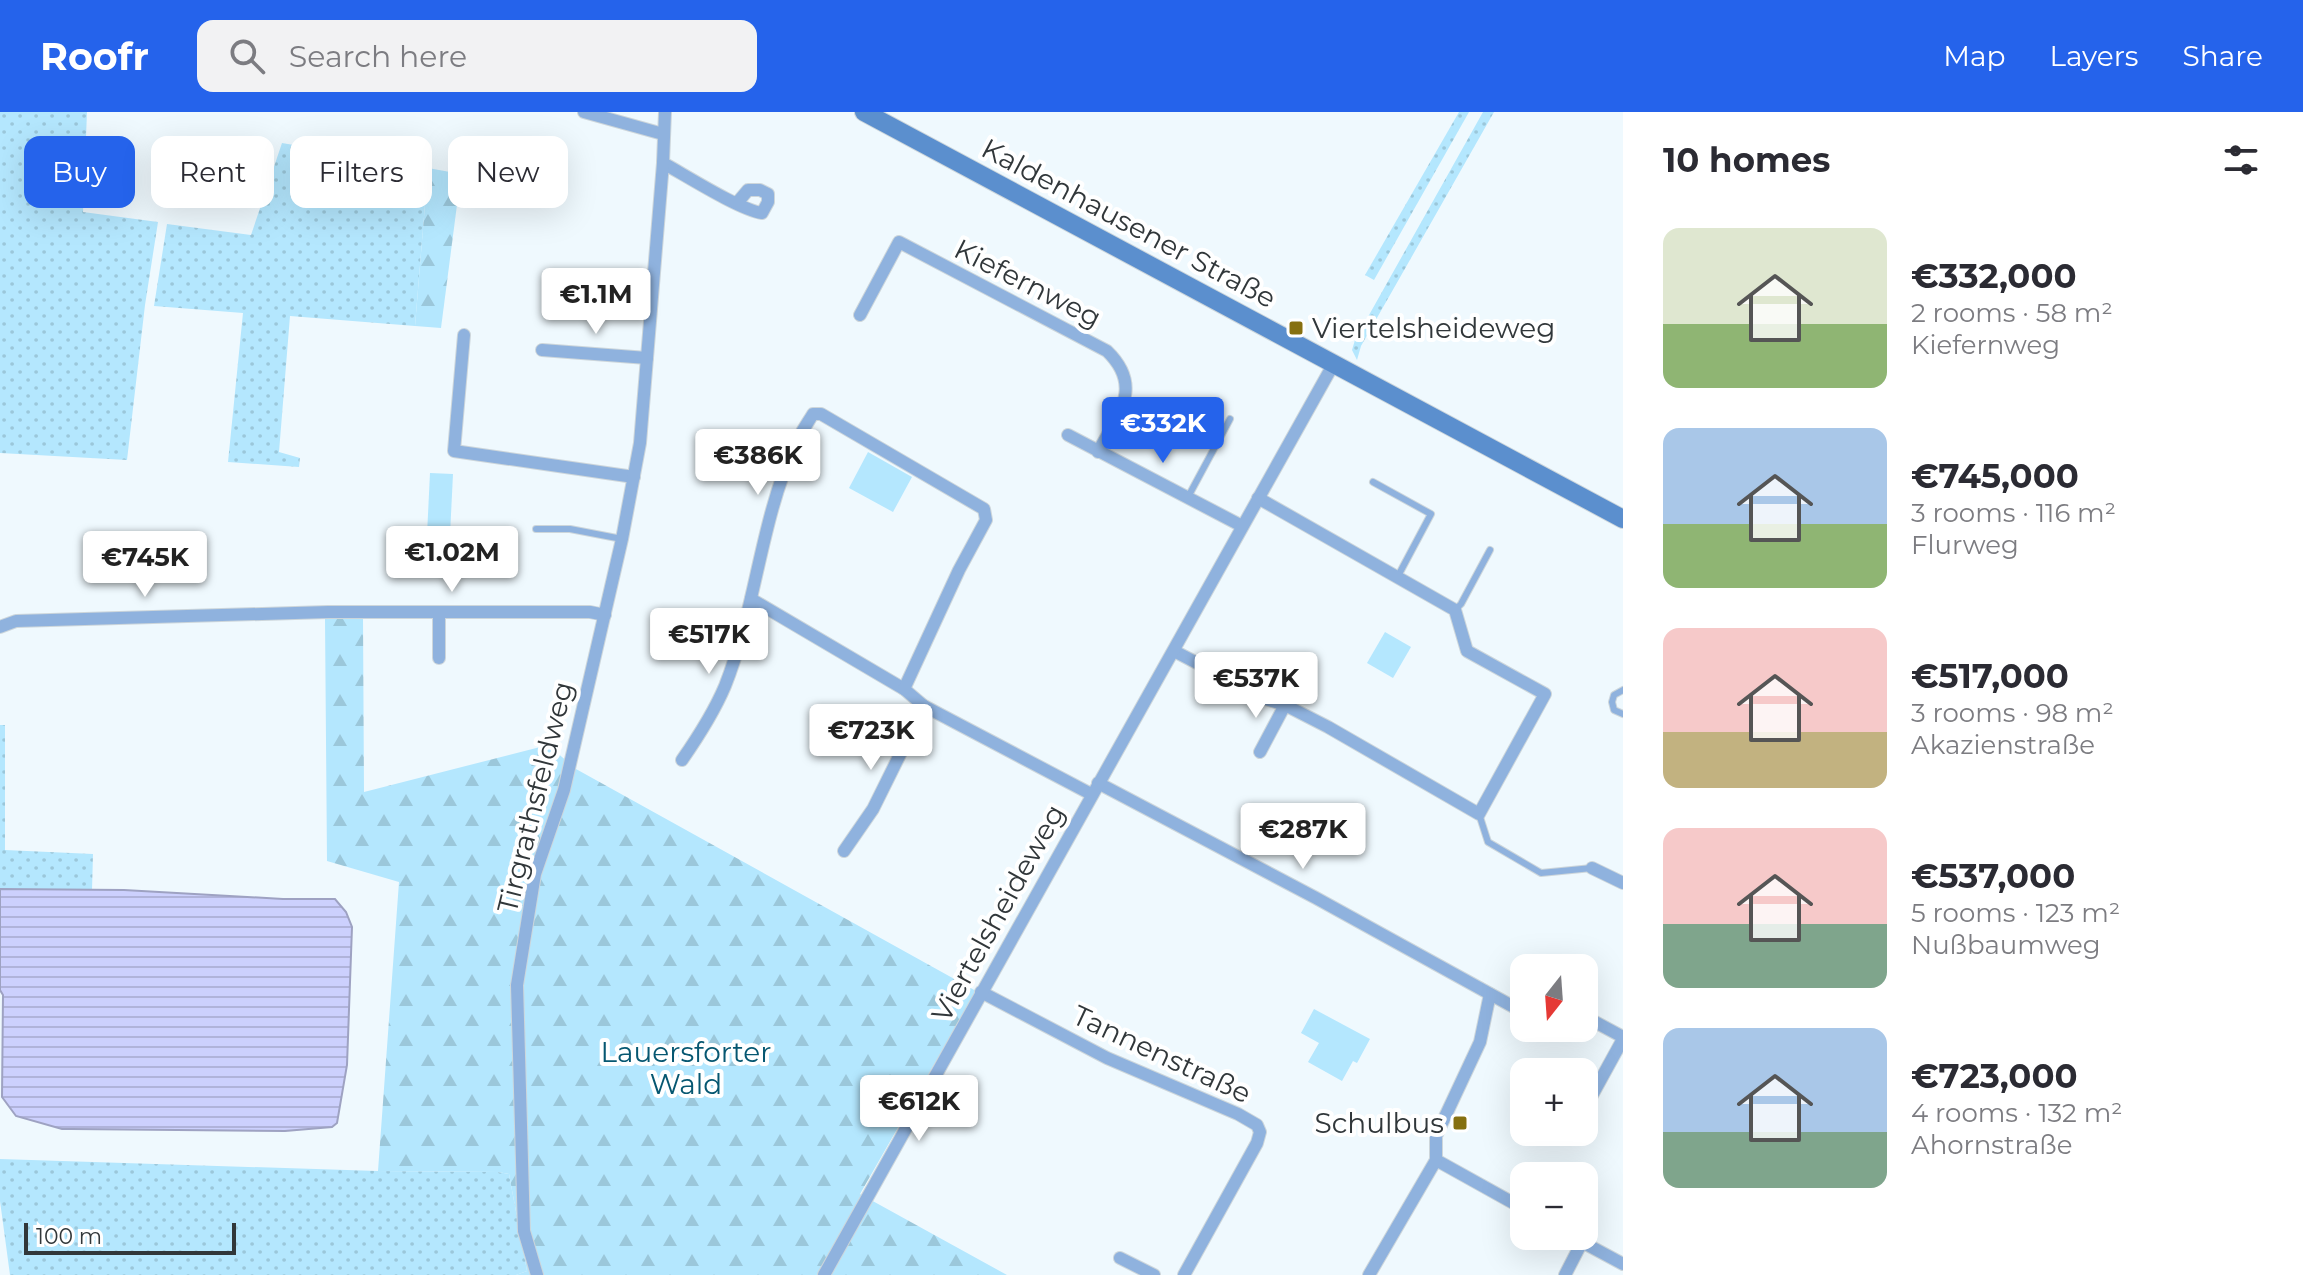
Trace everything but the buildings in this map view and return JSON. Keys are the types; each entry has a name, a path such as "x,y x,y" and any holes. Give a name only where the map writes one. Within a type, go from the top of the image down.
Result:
{"main road":[{"name":"Kaldenhausener Straße","path":"864,112 1623,519"}],"street":[{"path":"584,112 663,134"},
{"name":"Tirgrathsfeldweg","path":"537,1275 524,1231 517,985 537,864 564,790 622,539 640,443 665,112"},
{"path":"663,163 737,203"},
{"name":"Kiefernweg","path":"860,315 899,242 1107,351 1119,363 1125,377 1126,399 1098,452"},
{"path":"464,335 454,451 634,477"},
{"path":"542,350 647,358"},
{"name":"Viertelsheideweg","path":"824,1275 1333,365"},
{"path":"682,760 703,729 724,686 751,599 775,503 795,445 813,414 821,414 984,509 986,520 959,570 904,689"},
{"path":"1068,435 1242,526"},
{"path":"1174,651 1392,762 1479,814 1545,694 1467,651 1455,610 1258,498"},
{"path":"751,599 904,689 924,706 1316,898 1510,1005"},
{"path":"0,627 16,621 328,612 590,612 605,615"},
{"path":"439,612 439,658"},
{"path":"1260,752 1285,705"},
{"path":"844,851 873,809 924,706"},
{"path":"1592,868 1623,883"},
{"name":"Tannenstraße","path":"981,992 1107,1058 1257,1125 1260,1132 1257,1143 1184,1275"},
{"path":"1369,1275 1436,1160 1436,1136 1480,1042 1490,994"},
{"path":"1598,1024 1623,1038 1598,1084"},
{"path":"1436,1160 1510,1201"},
{"path":"1565,1275 1573,1250"},
{"path":"1597,1250 1623,1264"},
{"path":"1120,1258 1154,1275"}],"lane":[{"path":"1188,498 1230,419"},
{"path":"1373,482 1431,514 1397,577"},
{"path":"536,529 570,529 622,539"},
{"path":"1455,610 1490,550"},
{"path":"1623,690 1614,695 1612,702 1614,710 1623,714"},
{"path":"1479,814 1488,842 1541,873 1592,868"}],"green space":[{"path":"0,112 87,112 86,136 24,136 24,208 83,208 83,212 158,222 127,460 0,453"},
{"path":"1459,112 1469,112 1374,280 1365,275"},
{"path":"1483,112 1494,112 1361,346 1357,360 1352,350 1355,340"},
{"path":"282,143 290,144 290,208 425,208 415,326 290,316 279,452 300,458 299,467 228,462 243,313 154,306 167,224 251,235 260,208 274,208 274,167"},
{"path":"432,169 448,172 448,208 457,208 441,328 415,326 425,208 432,208"},
{"path":"868,452 912,477 893,512 849,488"},
{"path":"430,473 453,474 450,535 427,535"},
{"name":"Lauersforter Wald","path":"363,618 364,792 548,745 576,769 976,991 860,1194 1007,1275 516,1275 527,1271 509,1174 378,1171 399,882 327,861 325,619"},
{"path":"1385,632 1411,647 1393,678 1367,663"},
{"path":"0,725 5,725 5,850 93,854 92,890 0,892"},
{"path":"1314,1009 1370,1039 1357,1063 1353,1061 1342,1081 1308,1062 1319,1043 1301,1033"},
{"path":"0,1159 509,1174 527,1271 516,1275 10,1275 0,1201"}],"shaded area":[{"path":"0,889 124,890 335,899 346,912 352,927 347,1065 337,1123 332,1127 285,1131 62,1129 16,1116 2,1097"}],"place":[{"name":"Viertelsheideweg","path":"1296,328"},
{"name":"Schulbus","path":"1460,1123"}]}
